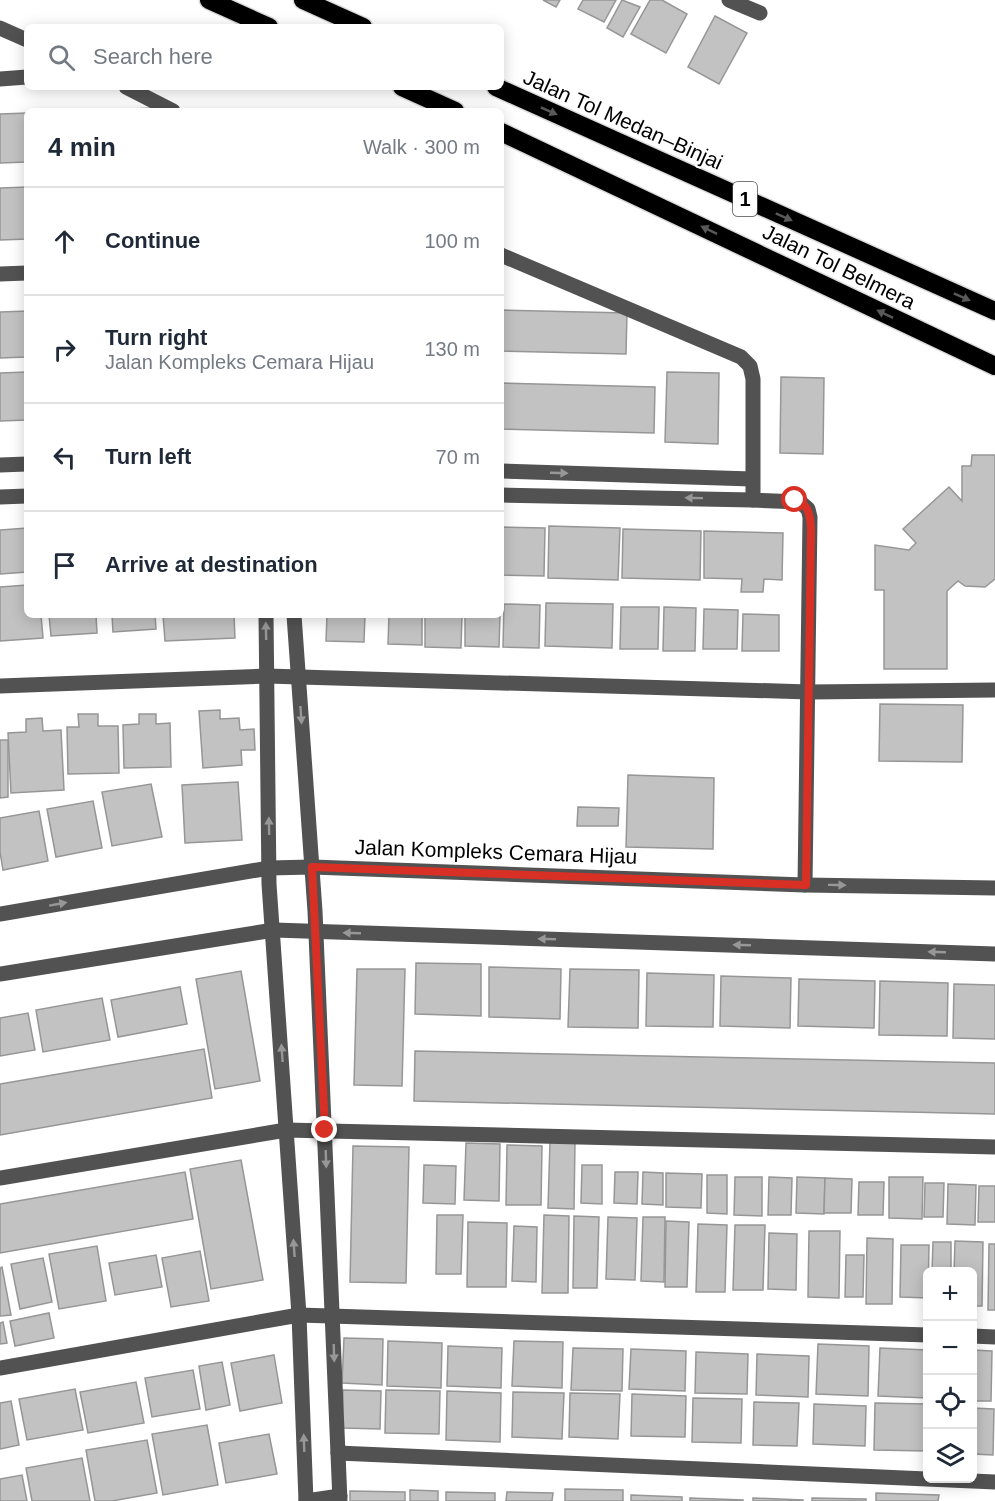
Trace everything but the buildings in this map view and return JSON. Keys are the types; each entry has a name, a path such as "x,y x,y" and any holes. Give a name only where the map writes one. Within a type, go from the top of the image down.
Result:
{"highway":[{"path":"209,0 262,24"},
{"path":"303,0 356,24"},
{"path":"409,90 448,108"},
{"name":"Jalan Tol Medan–Binjai","path":"503,90 995,311"},
{"name":"Jalan Tol Belmera","path":"504,133 995,366"}],"street":[{"path":"729,0 760,13"},
{"path":"0,28 24,39"},
{"path":"0,79 24,77"},
{"path":"132,90 167,108"},
{"path":"504,256 747,360 753,379 753,500"},
{"path":"0,274 24,273"},
{"path":"0,465 24,464"},
{"path":"504,471 752,479"},
{"path":"504,495 795,500 804,504 808,509 811,528 806,885"},
{"path":"0,497 24,496"},
{"path":"266,618 269,884 299,1316 306,1501 340,1499 315,911 294,618"},
{"path":"0,686 267,676 809,692 995,690"},
{"name":"Jalan Kompleks Cemara Hijau","path":"0,914 269,868 312,873 995,888"},
{"path":"0,974 273,923 316,932 995,954"},
{"path":"0,1178 286,1130 995,1147"},
{"path":"0,1368 299,1316 923,1335"},
{"path":"977,1336 995,1337"},
{"path":"338,1453 995,1482"}],"route":[{"path":"325,1130 312,867 806,885 811,528 808,509 804,504 795,500"}]}
